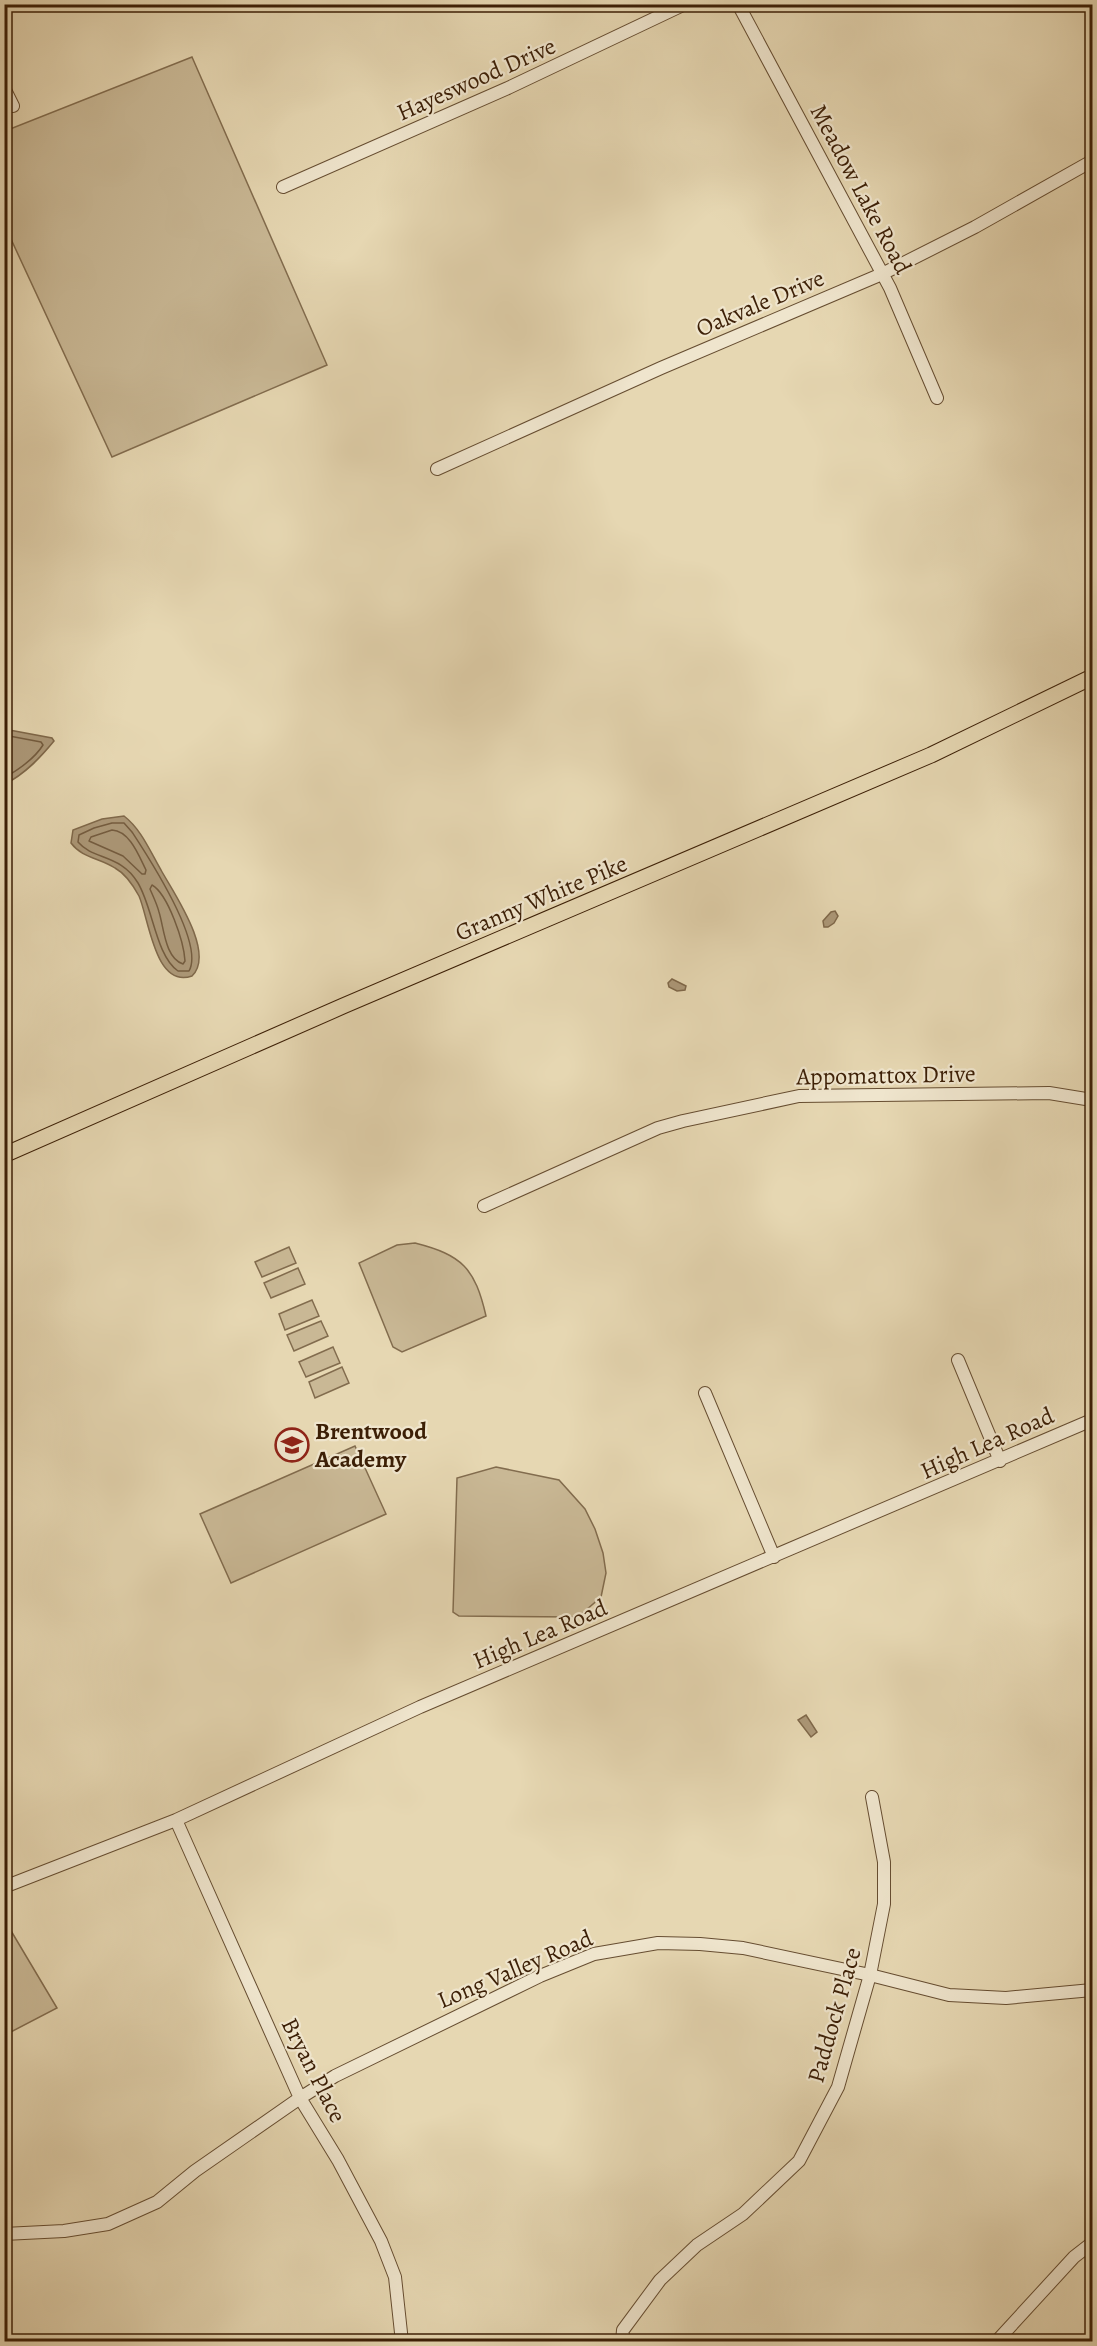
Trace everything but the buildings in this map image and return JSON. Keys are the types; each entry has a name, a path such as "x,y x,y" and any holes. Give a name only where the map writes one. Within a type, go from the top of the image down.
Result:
{"main road":[{"name":"Granny White Pike","path":"4,1155 343,1006 922,759 1092,677"}],"street":[{"name":"Hayeswood Drive","path":"283,187 505,89 685,4"},
{"name":"Meadow Lake Road","path":"738,4 882,274 937,398"},
{"path":"4,88 13,106"},
{"name":"Oakvale Drive","path":"437,469 653,372 882,274 975,227 1092,161"},
{"name":"Appomattox Drive","path":"484,1206 658,1128 799,1096 1049,1093 1092,1100"},
{"path":"958,1360 1000,1461"},
{"path":"705,1394 774,1557"},
{"name":"High Lea Road","path":"4,1887 176,1820 420,1707 1092,1420"},
{"name":"Paddock Place","path":"622,2342 623,2330 660,2280 697,2245 743,2214 799,2161 837,2087 870,1975 884,1904 884,1862 872,1797"},
{"name":"Bryan Place","path":"176,1820 300,2098 338,2160 381,2241 395,2277 402,2342"},
{"name":"Long Valley Road","path":"4,2234 64,2231 108,2224 157,2202 195,2171 335,2076 540,1976 594,1954 658,1943 700,1944 743,1948 870,1975 949,1995 1006,1998 1092,1989"},
{"path":"996,2342 1074,2257 1092,2243"}],"shaded area":[{"path":"192,57 327,365 112,457 10,237 5,239 5,131"},
{"path":"415,1243 444,1253 464,1266 477,1286 486,1316 402,1352 393,1347 359,1263 397,1245"},
{"path":"289,1247 296,1263 262,1277 255,1262"},
{"path":"298,1268 305,1284 271,1298 264,1283"},
{"path":"312,1300 319,1316 285,1330 279,1314"},
{"path":"321,1321 328,1336 294,1351 287,1335"},
{"path":"333,1347 340,1363 306,1377 299,1362"},
{"path":"342,1367 349,1383 315,1398 309,1382"},
{"path":"355,1446 386,1514 231,1583 200,1514"},
{"path":"496,1467 559,1480 585,1509 603,1553 606,1573 601,1597 578,1617 459,1616 453,1612 457,1478"},
{"path":"4,1919 57,2008 5,2035 4,2035"}],"water":[{"path":"4,729 52,738 54,741 32,765 5,784"},
{"path":"124,816 145,841 190,923 199,953 198,966 192,976 180,977 170,972 162,962 150,935 139,896 126,877 119,870 80,852 71,843 73,830 102,819"},
{"path":"835,911 838,916 834,923 824,927 823,921"},
{"path":"672,979 686,986 685,990 677,991 669,987 668,983"},
{"path":"806,1715 817,1732 811,1737 798,1720"}],"place":[{"name":"Brentwood Academy","path":"292,1445"}]}
